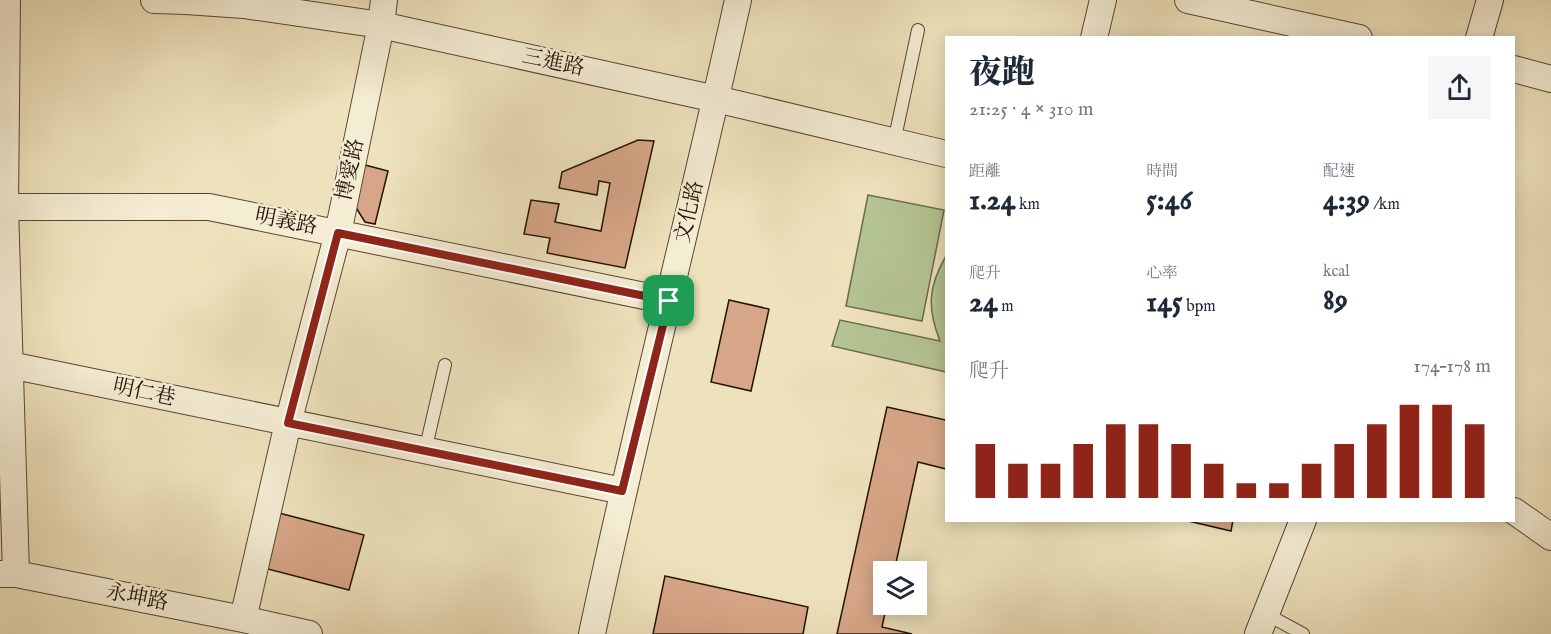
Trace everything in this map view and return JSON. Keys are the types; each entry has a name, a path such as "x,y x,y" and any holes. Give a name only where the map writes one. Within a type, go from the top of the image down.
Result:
{"street":[{"path":"7,0 5,364 8,574"},
{"name":"三進路","path":"154,0 382,12 716,99 945,154"},
{"name":"文化路","path":"592,634 622,491 669,301 738,0"},
{"path":"1094,36 1103,0"},
{"path":"1188,0 1350,36"},
{"path":"1480,36 1490,0"},
{"name":"博愛路","path":"243,619 288,423 338,233 382,12"},
{"path":"1515,69 1551,79"},
{"name":"明義路","path":"5,207 209,207 669,301"},
{"name":"明仁巷","path":"5,364 622,491"},
{"path":"1515,512 1551,537"},
{"path":"1262,624 1302,522"},
{"name":"永坤路","path":"8,574 243,619 293,632"}],"lane":[{"path":"894,142 918,30"},
{"path":"424,451 445,365"},
{"path":"1262,624 1303,634"}],"green space":[{"path":"868,195 944,210 922,321 846,306"},
{"path":"945,258 945,372 832,346 840,320 940,341 933,318 931,298"}],"building":[{"path":"638,140 654,141 625,268 547,253 550,238 524,234 531,200 559,204 555,222 601,231 610,183 599,181 597,195 559,188 562,172"},
{"path":"365,165 388,171 375,224 365,222 355,206"},
{"path":"729,300 769,309 751,391 711,382"},
{"path":"887,407 945,420 945,469 918,462 896,561 873,561 873,615 885,615 882,627 912,634 837,634"},
{"path":"279,513 364,535 349,590 264,568"},
{"path":"1193,522 1233,522 1231,531"},
{"path":"665,576 808,607 803,634 653,634"}],"route":[{"path":"338,233 669,301 622,491 288,423 338,233"}]}
